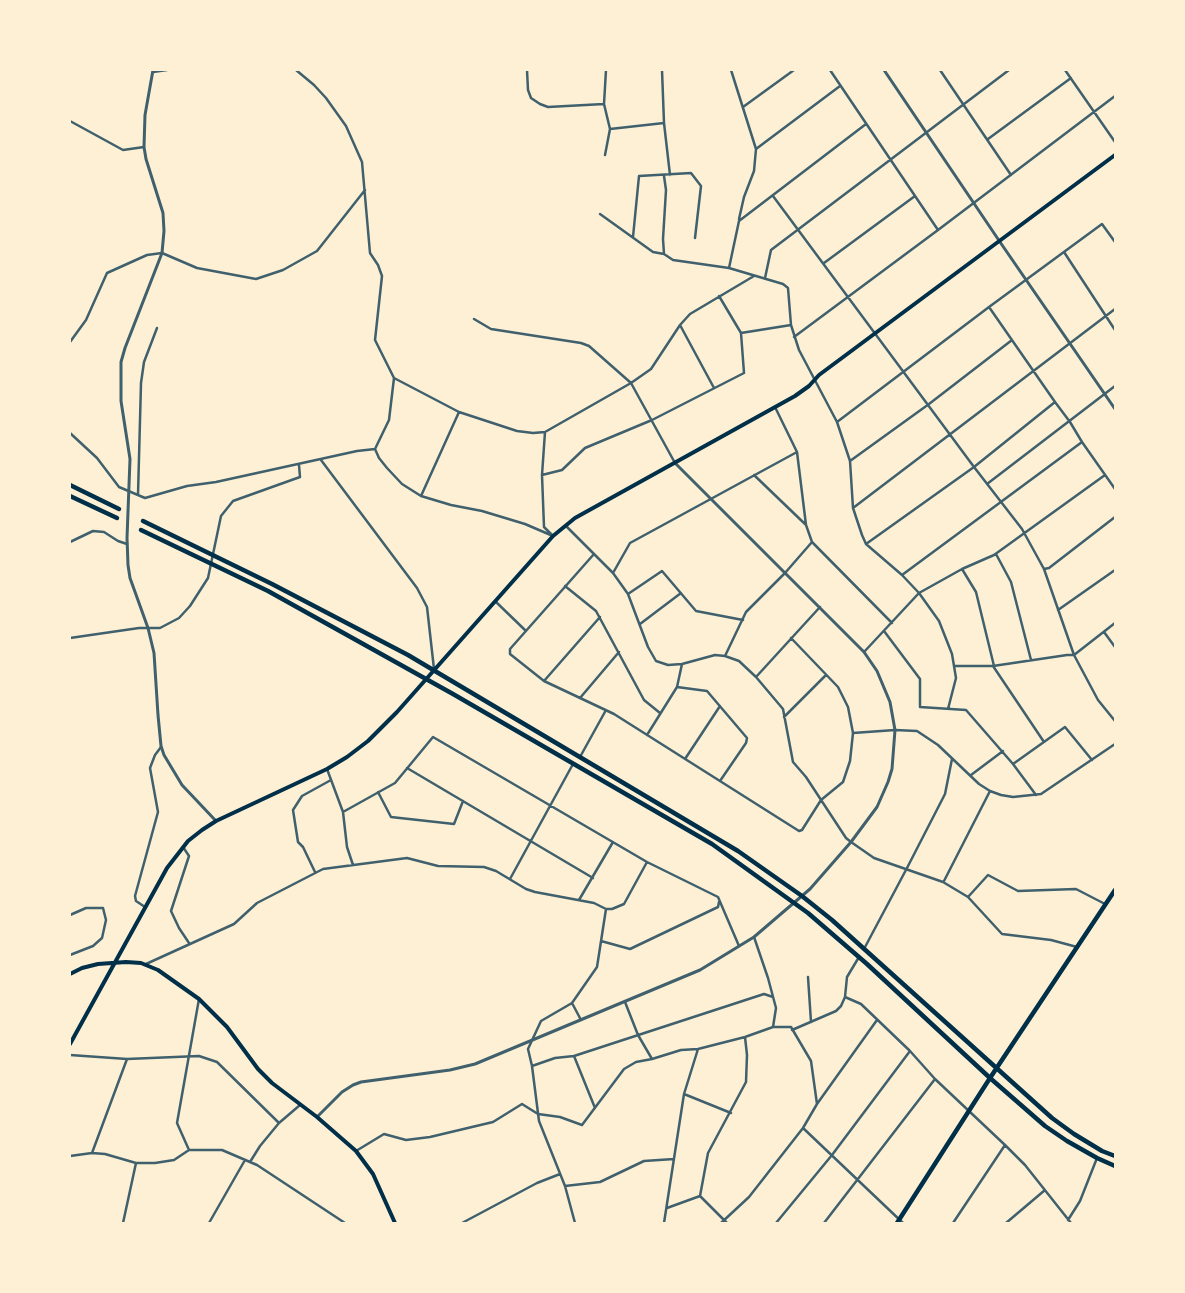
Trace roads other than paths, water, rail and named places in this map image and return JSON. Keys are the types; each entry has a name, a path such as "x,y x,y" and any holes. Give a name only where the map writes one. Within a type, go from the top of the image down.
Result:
{"main road":[{"path":"70,1044 167,868 183,847 202,830 216,821 327,769 368,741 398,712 553,536 576,518 794,396 815,381 819,375 1115,155"},
{"path":"70,485 119,508"},
{"path":"70,496 117,518"},
{"path":"143,521 272,584 434,670 738,851 802,896 864,949 1052,1118 1102,1151 1115,1156"},
{"path":"141,530 268,591 426,679 712,844 794,903 859,957 1045,1126 1097,1158 1115,1166"},
{"path":"900,1222 990,1078 1115,890"},
{"path":"70,974 87,966 136,962 146,964 158,970 199,998 227,1027 258,1069 272,1083 317,1117 356,1151 373,1174 395,1223"}],"street":[{"path":"167,70 153,71 145,115 144,147 163,213 162,253 128,340 122,362 121,401 130,459 127,544 130,578 148,628 154,653 161,746 164,755 182,785 216,821"},
{"path":"296,70 326,98 346,126 362,162 370,253 378,265 382,276 375,340 394,378 389,420 375,449 379,458 402,484 421,496 525,524 553,536"},
{"path":"527,70 528,90 532,98 540,104 548,106 604,104"},
{"path":"605,155 610,129 604,104 606,70"},
{"path":"662,70 664,123 670,175"},
{"path":"729,268 744,196 754,170 756,149 731,70"},
{"path":"744,108 789,71 794,70"},
{"path":"830,70 938,230"},
{"path":"884,70 1115,409"},
{"path":"940,70 1012,175"},
{"path":"765,278 771,250 1009,70"},
{"path":"1065,70 1115,142"},
{"path":"988,140 1071,78"},
{"path":"756,149 840,86"},
{"path":"794,336 974,204 1115,96"},
{"path":"70,121 123,150 144,147"},
{"path":"610,129 664,123"},
{"path":"739,221 866,124"},
{"path":"633,238 638,176 691,173 700,186 695,238"},
{"path":"664,175 666,190 664,254"},
{"path":"70,342 86,320 107,273 147,255 162,253 197,268 256,278 265,276 283,270 317,251 365,190"},
{"path":"773,196 1025,534 1044,569 1074,655 1098,700 1115,722"},
{"path":"824,263 915,196"},
{"path":"600,214 653,252 664,254 673,260 729,268 783,284 788,288 791,325 799,350 837,422 850,461 854,517 866,544 902,575 919,593 939,621 952,654 956,678 948,708"},
{"path":"837,422 1102,224 1115,242"},
{"path":"1064,251 1115,330"},
{"path":"394,378 459,412 517,431 545,432 631,383 654,365 680,325 690,314 754,276"},
{"path":"542,475 562,470 585,448 652,420 744,373 741,333 719,296"},
{"path":"989,307 1115,489"},
{"path":"853,508 1115,309"},
{"path":"317,1117 342,1092 353,1085 361,1082 463,1067 491,1058 700,970 754,937 802,896 828,870 851,842 877,807 888,782 894,756 895,730 887,691 874,666 864,652 676,463 631,383 581,342 491,329 474,319"},
{"path":"680,325 714,388"},
{"path":"741,333 791,325"},
{"path":"138,496 141,382 144,362 157,328"},
{"path":"850,461 1012,340"},
{"path":"987,484 1115,386"},
{"path":"866,544 974,467 1055,402"},
{"path":"775,408 797,452 806,525 812,542 892,623"},
{"path":"421,496 459,412"},
{"path":"545,432 542,475 544,527 553,536"},
{"path":"70,433 97,458 119,487 145,498 187,486 216,482 375,449"},
{"path":"902,575 1082,442"},
{"path":"613,573 630,543 797,452"},
{"path":"321,460 417,588 427,607 434,670"},
{"path":"70,638 160,628 179,618 190,606 208,578 221,516 233,501 300,478 298,465"},
{"path":"754,475 806,525"},
{"path":"864,652 919,593 962,569 996,554 1105,475"},
{"path":"1044,569 1049,568 1115,517"},
{"path":"566,526 613,573 628,594 648,648 656,661 668,665 682,664 715,655 725,656 739,661 756,677 783,709 793,762 806,777 846,838 874,858 908,868 944,882 968,897 1002,934 1051,940 1077,947"},
{"path":"70,542 93,531 104,532 127,544"},
{"path":"725,656 746,612 786,573 812,542"},
{"path":"594,554 510,649 510,654 544,681 606,710 799,831 802,830 821,800 843,782 853,747 853,733 849,713 838,687 791,638"},
{"path":"996,554 1011,582 1031,660"},
{"path":"962,569 976,592 994,666 1044,742"},
{"path":"1058,610 1115,570"},
{"path":"628,594 662,571 696,611 743,620"},
{"path":"565,586 596,611 644,700 660,712"},
{"path":"640,624 681,593"},
{"path":"495,601 526,631"},
{"path":"756,677 820,607"},
{"path":"544,681 600,617"},
{"path":"954,666 994,666 1074,655 1115,623"},
{"path":"884,631 920,679 920,707 966,710 1013,764 1036,795"},
{"path":"1104,632 1115,647"},
{"path":"580,698 619,652"},
{"path":"646,735 678,687 682,664"},
{"path":"784,717 826,675"},
{"path":"678,687 707,691 747,738 746,743 720,781"},
{"path":"685,759 720,706"},
{"path":"580,757 606,710"},
{"path":"1013,764 1065,727 1092,760"},
{"path":"853,733 895,730 917,731 938,745 979,784 1001,795 1013,796 1041,794 1115,744"},
{"path":"343,812 396,783 433,737 647,862 718,898 739,946"},
{"path":"145,906 136,901 135,896 158,812 150,768 161,746"},
{"path":"970,775 1002,751"},
{"path":"864,949 945,794 952,759"},
{"path":"510,879 573,764"},
{"path":"407,768 592,878"},
{"path":"327,769 343,812 347,847 353,865"},
{"path":"315,872 303,847 298,842 293,810 302,796 331,780"},
{"path":"944,882 990,791"},
{"path":"378,792 391,817 454,824 463,801"},
{"path":"579,900 613,842"},
{"path":"183,847 189,856 171,911 189,943"},
{"path":"146,964 234,924 257,903 323,869 407,858 438,866 484,868 496,871 526,889 535,892 594,903 606,909 612,909 624,904 647,862"},
{"path":"968,897 988,876 1018,891 1076,889 1106,904"},
{"path":"602,941 630,949 718,907 720,901"},
{"path":"70,915 86,908 103,908 106,920 102,938 93,946 70,954"},
{"path":"575,1223 565,1186 539,1121 528,1049 541,1021 572,1003 597,967 606,909"},
{"path":"754,937 776,1008 773,1027"},
{"path":"792,1030 836,1011 841,1006 845,997 847,977 859,957"},
{"path":"808,977 811,1022"},
{"path":"532,1066 555,1058 574,1056 764,994 773,997"},
{"path":"845,997 861,1004 935,1079 1005,1145 1025,1165 1072,1223"},
{"path":"189,1150 177,1123 199,998"},
{"path":"625,1001 638,1035 652,1059"},
{"path":"572,1003 581,1020"},
{"path":"721,1223 749,1197 803,1128 817,1104 877,1020"},
{"path":"356,1151 384,1134 406,1140 430,1137 493,1122 522,1104 538,1114 560,1117 582,1125 624,1069 636,1062 681,1050 698,1049 745,1037 773,1027 791,1027 811,1061 817,1104"},
{"path":"700,1196 708,1153 746,1082 747,1055 745,1037"},
{"path":"664,1223 684,1094 698,1049"},
{"path":"776,1223 832,1155 910,1052"},
{"path":"70,1055 127,1059 199,1056 217,1062 279,1123"},
{"path":"574,1056 595,1108"},
{"path":"92,1152 127,1059"},
{"path":"824,1223 935,1079"},
{"path":"684,1094 730,1114"},
{"path":"250,1162 260,1146 279,1123 300,1105"},
{"path":"803,1128 900,1222"},
{"path":"953,1223 1005,1145"},
{"path":"70,1156 92,1152 136,1163 155,1163 174,1160 189,1150 222,1150 250,1162 345,1223"},
{"path":"1068,1220 1080,1201 1097,1158"},
{"path":"565,1186 600,1182 644,1161 674,1159"},
{"path":"209,1223 245,1160"},
{"path":"123,1223 136,1163"},
{"path":"462,1223 536,1184 560,1174"},
{"path":"1006,1223 1045,1190"},
{"path":"667,1208 700,1196"},
{"path":"700,1196 727,1223"}]}
